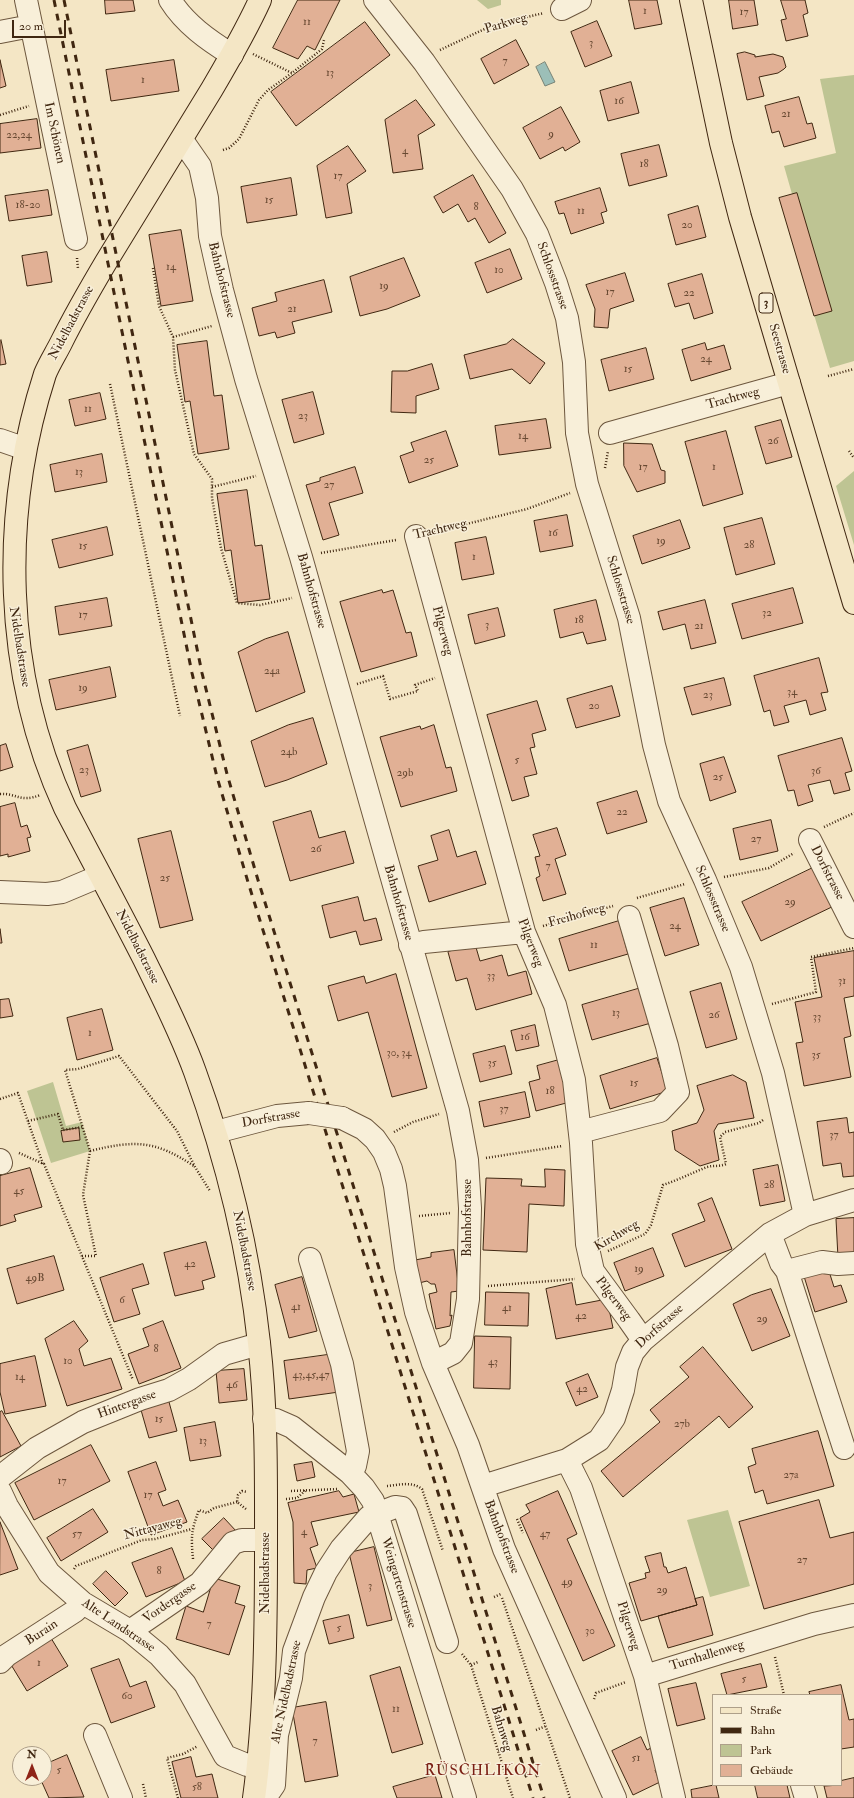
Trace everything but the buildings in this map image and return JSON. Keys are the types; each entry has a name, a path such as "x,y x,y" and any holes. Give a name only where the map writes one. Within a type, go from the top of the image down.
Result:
{"main road":[{"path":"182,140 242,54 260,0"},
{"name":"Seestrasse","path":"691,0 721,143 740,217 854,603"},
{"name":"Nidelbadstrasse","path":"182,140 79,307 45,374 23,448 15,496 10,587 16,644 32,721 55,786 157,986 182,1038 195,1070 216,1132 233,1194 249,1270 259,1344 264,1419 266,1540 266,1609 258,1768 254,1798"}],"street":[{"name":"Im Schönen","path":"26,0 76,239"},
{"path":"170,0 191,26 208,40 242,54"},
{"name":"Schlossstrasse","path":"375,0 424,62 512,189 537,234 556,283 567,318 574,362 577,433 587,484 629,618 654,745 668,794 740,967 773,1073 805,1215"},
{"path":"0,32 31,26"},
{"name":"Bahnhofstrasse","path":"182,140 200,166 206,198 210,236 222,290 246,379 301,557 458,1111 467,1160 470,1208 468,1299 463,1338 458,1348 453,1353 433,1363 468,1446 504,1548 615,1798"},
{"name":"Trachtweg","path":"610,433 789,383"},
{"path":"0,440 23,448"},
{"name":"Pilgerweg","path":"416,536 524,932 555,1005 574,1080 580,1138 587,1244 593,1271 643,1340"},
{"name":"Dorfstrasse","path":"810,840 854,927"},
{"path":"0,892 47,894 62,892 100,876"},
{"path":"580,1138 660,1110 678,1092 667,1046 628,906"},
{"path":"410,945 424,942 524,932"},
{"name":"Dorfstrasse","path":"216,1132 271,1117 295,1113 309,1113 342,1118 364,1129 375,1139 384,1152 391,1169 395,1186 406,1266 416,1312 433,1363"},
{"name":"Dorfstrasse","path":"483,1486 567,1460 599,1440 614,1418 623,1390 629,1362 633,1352 643,1340 770,1234 805,1215 854,1200"},
{"path":"770,1234 781,1263 787,1271 844,1448"},
{"path":"310,1259 342,1364 358,1451 355,1466 357,1481"},
{"path":"787,1271 822,1262 838,1264 854,1263"},
{"name":"Hintergasse","path":"0,1477 37,1448 83,1422 140,1399 168,1390 189,1379 224,1354 259,1344"},
{"name":"Weingartenstrasse","path":"264,1419 276,1420 292,1427 357,1481 373,1501 465,1798"},
{"name":"Pilgerweg","path":"567,1460 581,1488 645,1676 674,1798"},
{"name":"Alte Landstrasse","path":"2,1501 49,1573 83,1603 130,1631 159,1655 185,1684 225,1756 258,1768"},
{"path":"377,1513 395,1507 402,1508 406,1514 447,1642"},
{"name":"Alte Nidelbadstrasse","path":"265,1798 274,1785 277,1735 291,1678 291,1664 294,1651 306,1617 326,1572 341,1549 369,1517 377,1513"},
{"name":"Vordergasse","path":"130,1631 200,1583 233,1543 242,1540 266,1540"},
{"name":"Burain","path":"0,1662 7,1655 75,1611 83,1603"},
{"name":"Turnhallenweg","path":"645,1676 770,1637 854,1614"},
{"path":"95,1735 121,1798"},
{"path":"802,1786 806,1798"}],"path":[{"name":"Parkweg","path":"434,54 493,25 571,4"},
{"path":"223,150 229,148 239,139 259,100 268,90 322,49 324,40"},
{"path":"242,54 292,73"},
{"path":"0,115 47,101"},
{"path":"76,239 78,270"},
{"path":"153,268 159,306 173,337 175,370 194,454 212,479 212,498 221,548 237,603 260,605 296,597"},
{"path":"173,337 216,325"},
{"path":"828,376 854,370"},
{"path":"110,384 180,716"},
{"path":"602,472 606,466 610,433"},
{"path":"850,451 854,458"},
{"path":"212,487 260,474"},
{"name":"Trachtweg","path":"301,557 416,536 527,509 576,490"},
{"path":"356,684 383,676 390,699 418,691 415,685 453,672"},
{"path":"0,794 6,794 22,799 30,799 46,793"},
{"path":"721,877 769,868 795,852 822,828 837,820 854,814"},
{"name":"Freihofweg","path":"524,932 628,906 690,883"},
{"path":"783,1000 816,992 811,957 854,948"},
{"path":"82,1256 96,1256 83,1195 90,1151 64,1070 78,1069 119,1056 178,1132 195,1167 210,1192"},
{"path":"0,1098 18,1093 44,1164 140,1399"},
{"path":"393,1133 413,1122 443,1113"},
{"path":"28,1121 58,1114 63,1130 83,1127"},
{"name":"Kirchweg","path":"482,1286 587,1278 593,1271 597,1256 645,1234 651,1225 663,1185 691,1175 709,1166 720,1167 726,1164 720,1137 725,1132 759,1123 765,1119"},
{"path":"467,1160 580,1138"},
{"path":"90,1151 116,1145 142,1143 161,1148 178,1156 195,1167"},
{"path":"5,1158 44,1164"},
{"path":"423,1216 443,1214"},
{"path":"291,1491 306,1490 357,1481"},
{"path":"284,1500 297,1498 306,1490"},
{"path":"246,1512 245,1508 237,1502 238,1495 242,1492 250,1492"},
{"name":"Nittayaweg","path":"71,1571 76,1566 142,1540 154,1539 192,1529 199,1510 207,1513 214,1508 237,1502"},
{"path":"517,1519 523,1533"},
{"path":"192,1529 191,1540 194,1563 200,1583"},
{"path":"436,1530 443,1551"},
{"path":"498,1588 570,1798"},
{"path":"494,1597 501,1594"},
{"path":"770,1637 784,1694"},
{"name":"Bahnweg","path":"478,1662 471,1665 512,1798"},
{"path":"595,1704 593,1698 596,1693 645,1676"},
{"path":"536,1730 546,1726"},
{"path":"178,1798 167,1758 183,1754 201,1744"},
{"path":"498,1750 505,1748"},
{"path":"142,1784 146,1798"}],"green space":[{"path":"477,0 501,0 501,5 488,9"},
{"path":"854,75 854,361 830,368 779,198 792,194 784,166 836,153 820,79"},
{"path":"854,471 854,545 836,486"},
{"path":"53,1082 66,1126 82,1122 90,1151 51,1163 27,1091"},
{"path":"728,1510 750,1586 710,1597 687,1520"}],"water":[{"path":"545,62 555,82 545,86 536,67"}],"railway":[{"path":"54,0 192,673 217,777 248,882 533,1798"},
{"path":"64,0 202,673 227,774 258,880 544,1798"}],"district":[{"name":"RÜSCHLIKON","path":"483,1772"}]}
